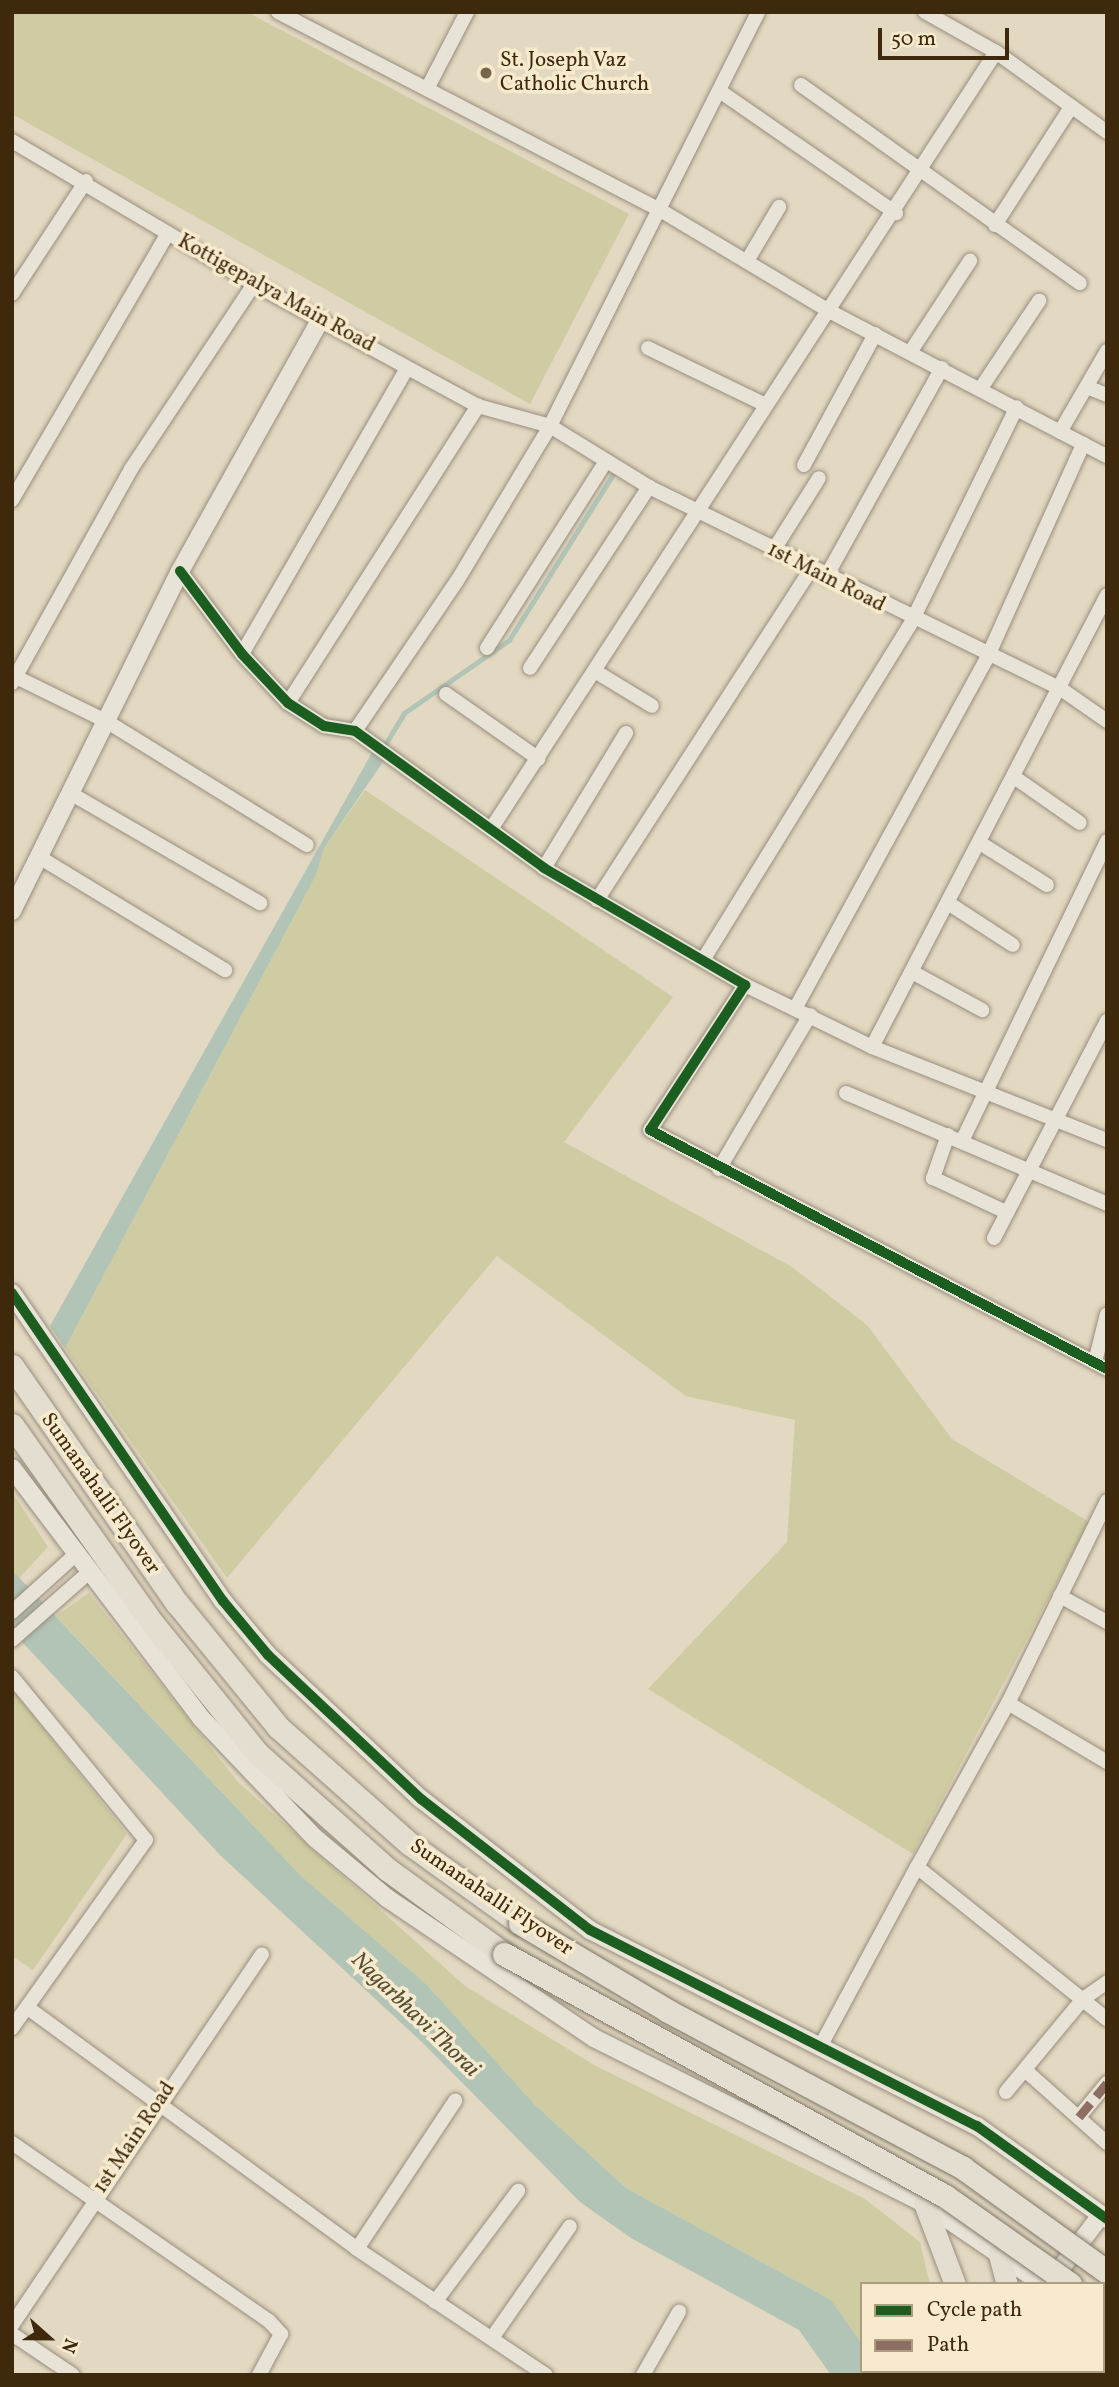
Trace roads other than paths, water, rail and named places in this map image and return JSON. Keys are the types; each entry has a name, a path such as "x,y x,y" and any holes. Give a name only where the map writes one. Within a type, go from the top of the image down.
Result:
{"highway":[{"name":"Sumanahalli Flyover","path":"12,1366 177,1603 278,1727 410,1844 520,1923 668,2011 963,2168 1107,2272"},
{"name":"Sumanahalli Flyover","path":"12,1425 153,1624 258,1754 387,1869 504,1954 945,2196 1067,2282"}],"main road":[{"path":"924,2203 954,2282"},
{"path":"999,2255 1006,2282"}],"street":[{"path":"278,12 662,211 831,312 911,351 1107,456"},
{"path":"428,89 467,12"},
{"path":"355,731 457,581 550,426 662,211 758,12"},
{"path":"925,12 996,52 1107,132"},
{"path":"493,826 598,673 764,404 831,312 923,172 996,52"},
{"path":"801,85 1080,283"},
{"path":"720,92 896,212"},
{"path":"995,225 1072,107"},
{"name":"Kottigepalya Main Road","path":"12,141 86,181 254,284 478,406 550,426"},
{"path":"12,294 86,181"},
{"path":"747,261 779,207"},
{"path":"12,500 168,233"},
{"path":"911,351 970,261"},
{"path":"254,284 131,469 13,678 106,720 307,845"},
{"path":"981,388 1039,301"},
{"path":"12,911 180,570 320,321"},
{"path":"804,465 875,334"},
{"path":"648,348 764,404"},
{"path":"1060,432 1107,351"},
{"path":"242,654 407,368"},
{"path":"826,577 942,368"},
{"path":"1087,387 1107,395"},
{"path":"288,703 478,406"},
{"path":"703,960 912,621 1017,407"},
{"name":"1st Main Road","path":"550,426 649,487 699,509 773,551 812,568 987,658 1061,689 1107,721"},
{"path":"796,1007 987,658 1083,444"},
{"path":"487,648 606,461"},
{"path":"773,551 819,478"},
{"path":"530,667 649,487"},
{"path":"597,900 812,568"},
{"path":"180,570 242,654 288,703 324,726 355,731 493,826 544,868 745,985 796,1007 872,1047 1107,1140"},
{"path":"872,1047 1061,689 1107,595"},
{"path":"598,673 652,706"},
{"path":"446,694 539,759"},
{"path":"544,868 626,733"},
{"path":"1014,777 1080,823"},
{"path":"70,793 260,903"},
{"path":"962,1141 1107,841"},
{"path":"980,843 1047,885"},
{"path":"39,857 225,970"},
{"path":"948,903 1013,945"},
{"path":"912,972 982,1010"},
{"path":"745,985 650,1124 650,1130 719,1169 1101,1366 1107,1314"},
{"path":"719,1169 810,1015"},
{"path":"994,1238 1051,1120 1107,1021"},
{"path":"846,1093 1107,1204"},
{"path":"948,1135 933,1178 1006,1212"},
{"path":"12,1293 223,1601 268,1655 421,1799 590,1930 977,2126 1104,2217 1051,2282"},
{"path":"12,1468 69,1561 201,1718 315,1838 432,1933 594,2038 924,2203 1040,2282"},
{"path":"821,2047 1008,1703 1107,1501"},
{"path":"12,1612 69,1561"},
{"path":"12,1640 83,1577"},
{"path":"1060,1596 1107,1622"},
{"path":"12,1678 146,1840 12,2028"},
{"path":"1008,1703 1107,1762"},
{"path":"917,1867 1107,2019"},
{"name":"1st Main Road","path":"12,2325 159,2101 262,1954"},
{"path":"1006,2092 1083,1999 1107,1982"},
{"path":"28,2008 159,2101 357,2249 546,2375"},
{"path":"1025,2070 1107,2143"},
{"path":"1079,2117 1107,2083"},
{"path":"357,2249 455,2101"},
{"path":"12,2143 269,2321 281,2334 259,2375"},
{"path":"435,2302 518,2191"},
{"path":"492,2338 570,2226"},
{"path":"643,2375 680,2312"},
{"path":"12,2334 74,2375"}],"water":[{"path":"374,749 385,759 324,848 316,875 65,1348 50,1326"},
{"name":"Nagarbhavi Thorai","path":"12,1570 300,1875 427,1985 534,2104 626,2188 831,2300 860,2341 860,2373 884,2375 831,2375 799,2330 631,2238 580,2202 425,2045 220,1855 12,1631"}],"waterway":[{"path":"383,748 404,713 509,640 613,474"}],"place":[{"name":"St. Joseph Vaz Catholic Church","path":"486,73"}]}
